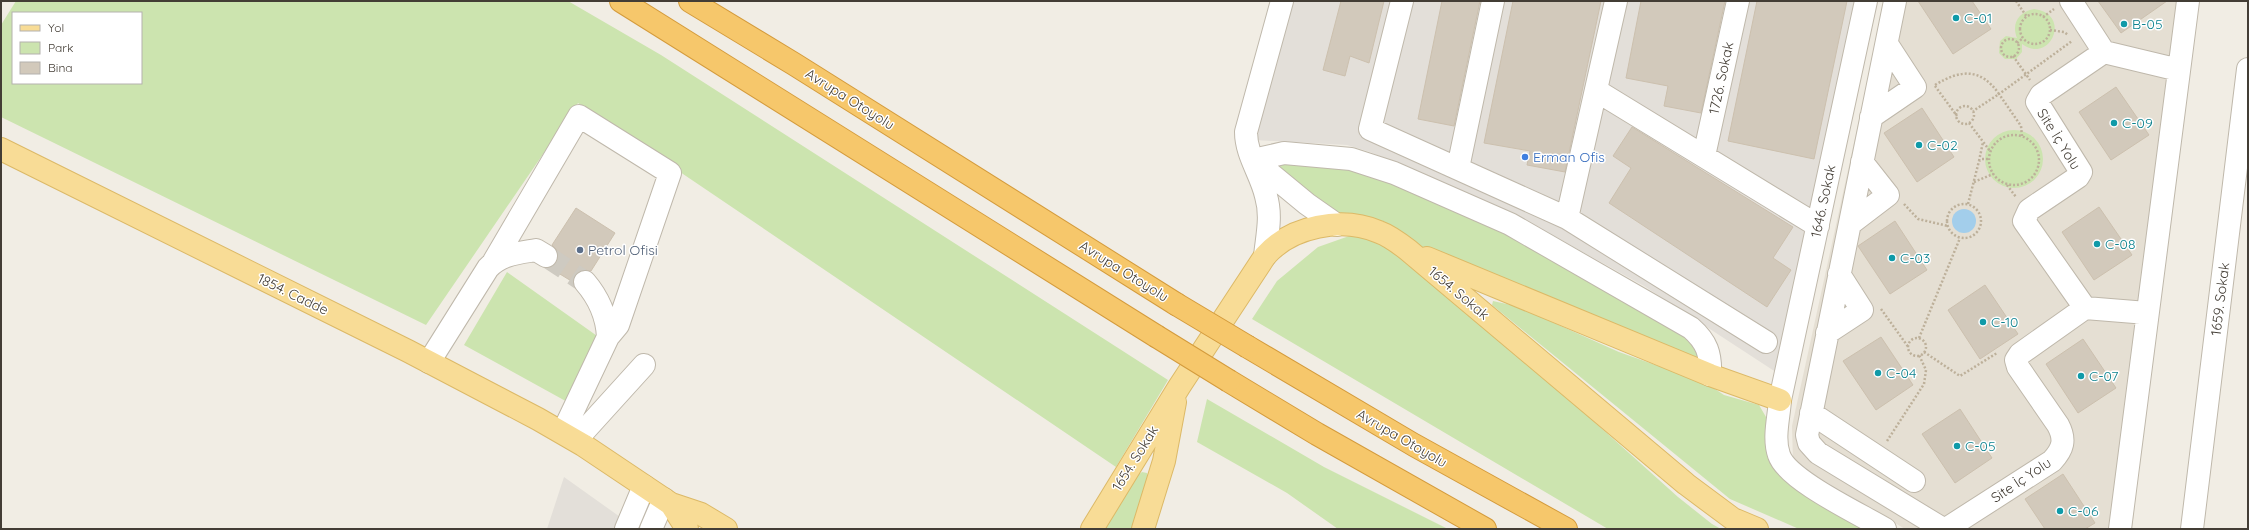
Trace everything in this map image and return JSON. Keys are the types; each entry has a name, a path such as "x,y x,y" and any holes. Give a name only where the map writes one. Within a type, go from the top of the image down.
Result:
{"highway":[{"path":"621,1 1229,381 1330,442 1485,529"},
{"name":"Avrupa Otoyolu","path":"690,1 794,64 1176,304 1414,445 1566,529"}],"main road":[{"name":"1854. Cadde","path":"1,148 429,362 574,439 668,502"},
{"name":"1654. Sokak","path":"1092,529 1179,387 1265,256 1272,249 1296,233 1310,229 1337,225 1362,227 1378,231 1408,250 1686,484 1722,512 1757,529"},
{"path":"1408,250 1710,375 1780,400"},
{"name":"1654. Sokak","path":"1143,529 1164,461 1179,387"},
{"path":"1155,529 1164,461"},
{"path":"668,502 687,529"},
{"path":"668,502 701,514 726,529"}],"street":[{"path":"1265,256 1270,220 1269,208 1263,185 1248,150 1246,132 1282,1"},
{"path":"1402,1 1370,129 1567,218 1766,342"},
{"path":"1458,168 1493,1"},
{"path":"1567,218 1597,91 1616,1"},
{"name":"1726. Sokak","path":"1704,156 1738,1"},
{"name":"1646. Sokak","path":"1866,1 1780,400 1777,442 1779,456 1787,469 1801,480 1884,529"},
{"path":"1895,1 1807,435 1813,449 1943,529"},
{"path":"2071,1 2104,52 2179,70"},
{"path":"2120,529 2188,1"},
{"path":"1871,117 1915,87 1886,44"},
{"name":"Site İç Yolu","path":"2085,308 2025,224 2024,217 2029,210 2078,177 2081,172 2038,106 2037,99 2104,52"},
{"name":"1659. Sokak","path":"2192,529 2248,69"},
{"path":"1597,91 1818,226"},
{"path":"429,362 488,268 494,261 579,116 670,173 618,325 608,337"},
{"path":"1253,160 1284,153 1350,159 1394,173 1510,224 1691,328 1703,340 1708,348 1710,358 1710,375"},
{"path":"1253,160 1307,204 1337,225"},
{"path":"1850,224 1888,195 1862,162"},
{"path":"494,261 503,256 536,250 546,256"},
{"path":"1827,333 1862,310 1839,274"},
{"path":"574,439 608,337 608,330 596,295 585,282"},
{"path":"2020,354 2085,308 2147,313"},
{"name":"Site İç Yolu","path":"1946,529 2052,462 2060,451 2063,440 2060,430 2018,367 2016,360 2020,354"},
{"path":"574,439 644,365"},
{"path":"1811,413 1914,481"},
{"path":"626,529 644,486"},
{"path":"651,529 668,502"}],"path":[{"path":"2016,1 2027,17"},
{"path":"2034,15 2043,17 2047,21 2050,30 2047,39 2039,44 2029,43 2023,38 2020,27 2027,17 2034,15"},
{"path":"1973,111 2073,42 2065,32 2050,30"},
{"path":"2016,43 2023,38"},
{"path":"2013,56 2005,56 2002,51 2002,46 2007,40 2016,43"},
{"path":"2013,56 2018,50 2016,43"},
{"path":"2013,56 2026,75"},
{"name":"Site İç Yolu","path":"1935,85 1951,76 1976,74 1989,81 2021,126 2022,136"},
{"path":"1932,82 1961,123 1969,123"},
{"path":"1957,116 1958,111 1962,107 1967,107 1973,111"},
{"path":"1969,123 1973,118 1973,111"},
{"path":"1969,123 1990,151 1988,159 1993,174 1980,178 1974,182"},
{"name":"Site İç Yolu","path":"1990,151 1999,139 2014,134 2030,139 2038,153 2037,170 2032,178 2025,183 2016,185 1999,180 1993,174"},
{"path":"1968,204 1983,142"},
{"path":"1979,161 1982,158 1988,159"},
{"path":"1888,195 1894,191 1910,213 1918,219 1948,226"},
{"path":"1962,204 1968,204 1977,209 1982,219 1980,230 1972,237 1960,238 1954,235 1948,226 1947,220 1952,209 1962,204"},
{"path":"1919,338 1960,238"},
{"path":"1880,307 1913,354 1919,355 1924,352"},
{"path":"1909,348 1911,340 1919,338"},
{"path":"1919,338 1925,344 1924,352"},
{"path":"1924,352 1960,376 1965,375 2012,343 2020,354"},
{"path":"1876,457 1924,384 1926,370 1919,355"}],"shaded area":[{"path":"1276,1 1864,1 1785,378 1644,286 1509,211 1370,152 1347,145 1237,139"},
{"path":"1885,1 2192,1 2132,529 1905,529 1793,462 1792,426"},
{"path":"564,477 637,529 547,529"}],"green space":[{"path":"16,1 568,1 661,55 1168,380 1116,467 578,103 426,325 1,117 1,25"},
{"path":"2034,9 2046,13 2053,20 2055,28 2053,36 2048,43 2041,48 2032,49 2022,44 2022,52 2016,59 2005,59 1999,53 2000,41 2006,36 2017,38 2015,28 2018,19 2024,13"},
{"path":"2014,130 2025,132 2038,143 2041,148 2043,159 2041,170 2030,183 2025,186 2014,188 2003,186 1990,175 1987,170 1985,159 1987,148 1998,135 2003,132"},
{"path":"1253,160 1394,173 1692,329 1710,375 1362,227"},
{"path":"1352,235 1375,240 1408,261 1482,321 1678,497 1712,524 1721,529 1608,529 1252,319 1277,281 1318,247"},
{"path":"507,272 600,338 571,404 464,345"},
{"path":"1493,301 1516,306 1619,352 1706,383 1724,395 1759,405 1766,417 1767,428 1799,490 1862,529 1799,529 1730,499 1492,305"},
{"path":"1207,399 1324,467 1448,529 1338,529 1287,493 1197,442"},
{"path":"1142,472 1147,473 1148,476 1134,529 1103,529 1138,475"}],"water":[{"path":"1964,209 1973,212 1976,221 1973,230 1964,233 1955,230 1952,221 1955,212"}],"building":[{"path":"1341,1 1384,1 1369,63 1350,56 1345,76 1323,70"},
{"path":"1442,1 1480,1 1454,126 1418,119"},
{"path":"1513,1 1601,1 1565,172 1527,165 1530,151 1484,143"},
{"path":"1641,1 1725,1 1701,113 1664,106 1668,86 1626,78"},
{"path":"1757,1 1847,1 1814,159 1728,141"},
{"name":"C-01","path":"1918,1 1972,1 1991,29 1953,54"},
{"name":"B-05","path":"2098,1 2167,1 2121,33"},
{"name":"C-09","path":"2116,87 2149,135 2111,160 2079,112"},
{"name":"C-02","path":"1922,108 1954,157 1917,182 1884,133"},
{"path":"1632,127 1793,227 1773,258 1791,270 1767,307 1609,203 1631,168 1613,156"},
{"name":"C-08","path":"2099,207 2132,255 2094,280 2062,232"},
{"path":"576,208 615,233 591,271 584,270 578,272 573,282 550,268 556,263 558,257 557,250 552,245"},
{"name":"C-03","path":"1895,221 1927,270 1890,294 1858,246"},
{"name":"C-10","path":"1985,285 2018,334 1980,359 1948,310"},
{"name":"C-04","path":"1881,337 1913,385 1876,410 1843,361"},
{"name":"C-07","path":"2083,339 2116,388 2078,413 2046,364"},
{"name":"C-05","path":"1960,409 1992,458 1955,483 1922,434"},
{"name":"C-06","path":"2063,474 2095,523 2085,529 2045,529 2025,499"}],"tunnel":[{"path":"546,256 585,282"}],"place":[{"name":"C-01","path":"1956,18"},
{"name":"B-05","path":"2124,24"},
{"name":"C-09","path":"2114,123"},
{"name":"C-02","path":"1919,145"},
{"name":"Erman Ofis","path":"1525,157"},
{"name":"C-08","path":"2097,244"},
{"name":"Petrol Ofisi","path":"580,250"},
{"name":"C-03","path":"1892,258"},
{"name":"C-10","path":"1983,322"},
{"name":"C-04","path":"1878,373"},
{"name":"C-07","path":"2081,376"},
{"name":"C-05","path":"1957,446"},
{"name":"C-06","path":"2060,511"}]}
